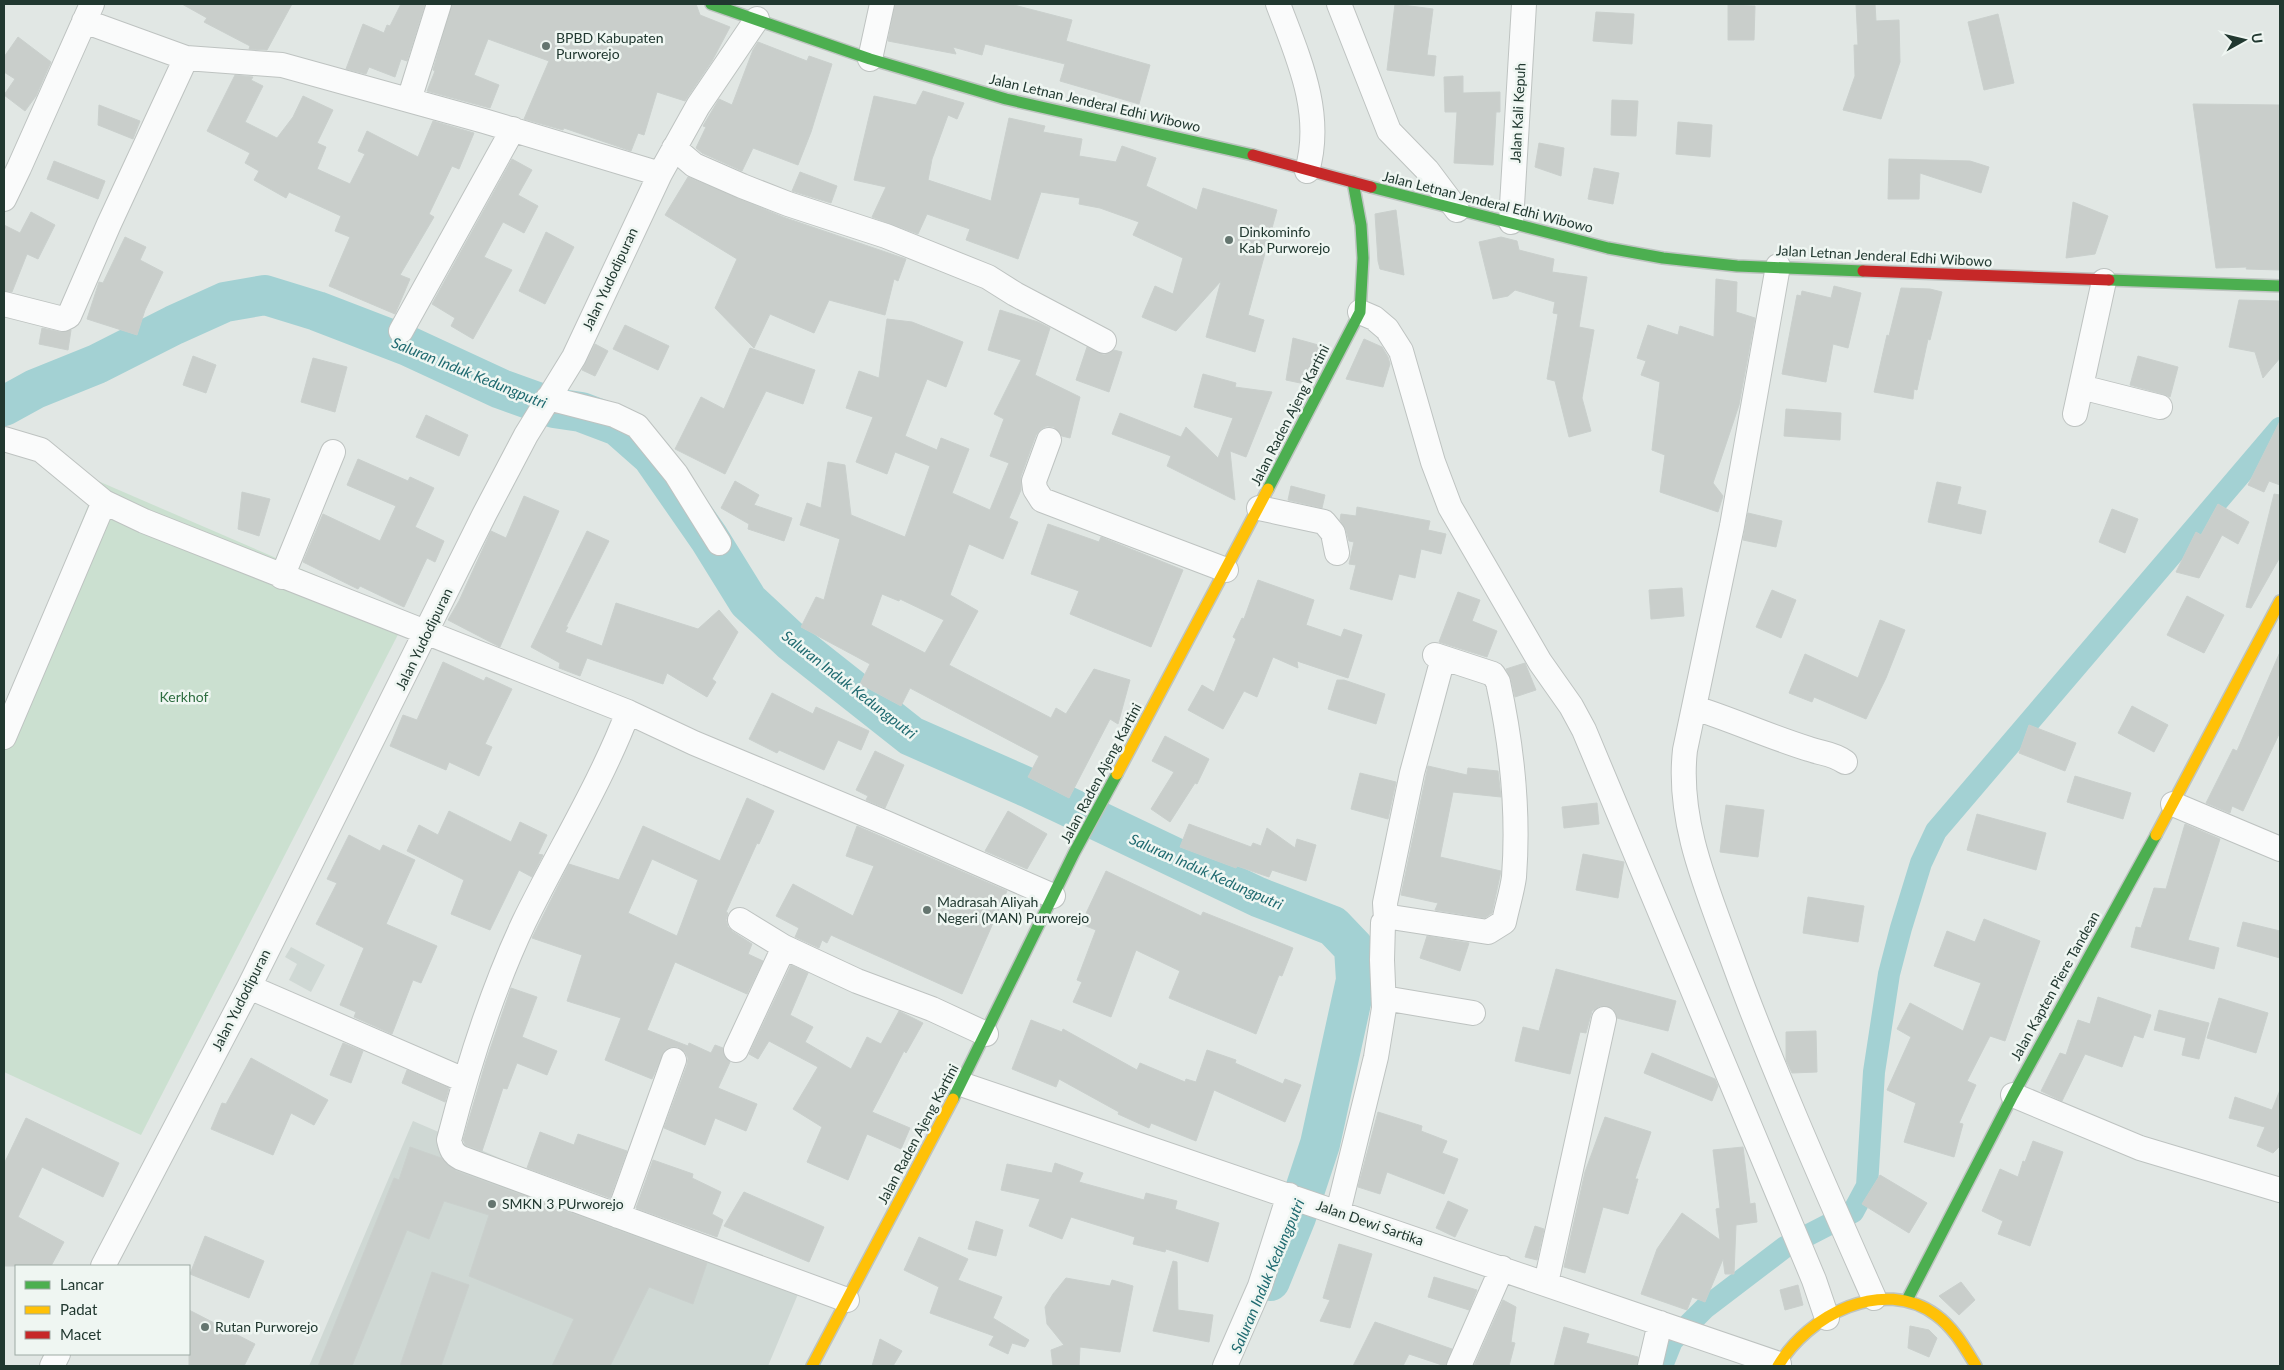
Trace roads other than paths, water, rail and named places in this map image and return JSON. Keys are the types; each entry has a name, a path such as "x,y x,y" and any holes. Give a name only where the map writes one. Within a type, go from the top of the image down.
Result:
{"street":[{"path":"409,100 439,4"},
{"name":"Jalan Letnan Jenderal Edhi Wibowo","path":"711,4 870,59 1006,99 1240,151 1307,171 1457,210 1511,222 1584,242 1662,258 1737,266 1778,266 2104,281 2280,286"},
{"path":"870,59 882,4"},
{"path":"1278,4 1309,92 1313,143 1307,171"},
{"path":"1339,4 1389,131 1427,170 1457,210"},
{"name":"Jalan Kali Kepuh","path":"1511,222 1524,4"},
{"path":"4,198 20,168 88,13 186,58 282,65 513,129 660,174"},
{"name":"Jalan Yudodipuran","path":"104,1265 249,987 526,435 574,357 660,174 698,106 757,19"},
{"path":"4,304 63,319 69,316 109,224 186,58"},
{"path":"401,331 513,129"},
{"path":"674,148 694,165 742,186 788,204 886,236 988,277 1015,294 1104,341"},
{"name":"Jalan Raden Ajeng Kartini","path":"812,1366 961,1084 1074,853 1226,570 1360,312 1363,258 1353,182"},
{"path":"1778,266 1732,526 1694,708 1683,771 1684,796 1700,871 1756,1026 1874,1298"},
{"path":"2075,414 2104,281"},
{"path":"1360,312 1374,318 1387,330 1401,351 1432,462 1450,507 1540,662 1571,706 1584,730 1814,1280 1827,1318"},
{"path":"2081,387 2160,407"},
{"path":"547,400 614,415 638,426 676,474 719,543"},
{"path":"4,439 41,450 104,502 144,521 282,577 427,632 506,666 628,712 694,743 878,819 1053,896"},
{"path":"1050,440 1034,481 1035,489 1042,500 1163,548 1226,570"},
{"path":"282,577 333,452"},
{"path":"4,737 104,502"},
{"path":"1258,508 1324,522 1333,533 1337,553"},
{"name":"Jalan Kapten Piere Tandean","path":"1907,1300 2013,1095 2173,804 2280,601"},
{"path":"1333,1210 1376,1058 1384,998 1382,938 1383,923 1386,919 1384,903 1439,656 1493,674 1498,682 1512,765 1516,815 1513,879 1504,922 1488,932 1391,917 1386,919"},
{"path":"1694,708 1809,750 1835,755 1845,762"},
{"path":"628,712 615,745 523,924 494,994 464,1080 449,1140 454,1155 847,1300"},
{"path":"2173,804 2280,849"},
{"path":"740,920 784,947 857,981 932,1009 986,1034"},
{"path":"736,1050 784,947"},
{"path":"249,987 464,1080"},
{"path":"1384,998 1474,1012"},
{"path":"1546,1283 1604,1019"},
{"path":"618,1216 674,1060"},
{"name":"Jalan Dewi Sartika","path":"961,1084 1704,1337 1778,1365"},
{"path":"2013,1095 2140,1148 2280,1190"},
{"path":"1225,1366 1260,1286 1290,1195"},
{"path":"1459,1366 1502,1268"},
{"path":"1778,1365 1806,1334 1827,1318 1857,1303 1874,1298 1892,1297 1923,1306 1938,1316 1954,1333 1976,1366"},
{"path":"1650,1366 1664,1324"}],"waterway":[{"name":"Saluran Induk Kedungputri","path":"4,406 35,389 97,364 174,325 225,302 265,295 317,311 408,346 501,389 554,408 581,412 618,426 652,456 709,538 748,601 792,642 911,736 1029,788 1258,897 1333,926 1354,948 1356,980 1320,1144 1296,1217 1270,1281"},
{"path":"1662,1366 1672,1341 1705,1308 1785,1247 1853,1212 1867,1186 1874,1072 1889,974 1921,863 1936,831 2280,428"}],"place":[{"name":"BPBD Kabupaten Purworejo","path":"546,46"},
{"name":"Dinkominfo Kab Purworejo","path":"1229,240"},
{"name":"Madrasah Aliyah Negeri (MAN) Purworejo","path":"927,910"},
{"name":"SMKN 3 PUrworejo","path":"492,1204"},
{"name":"Rutan Purworejo","path":"205,1327"}],"park label":[{"name":"Kerkhof","path":"184,697"}]}
